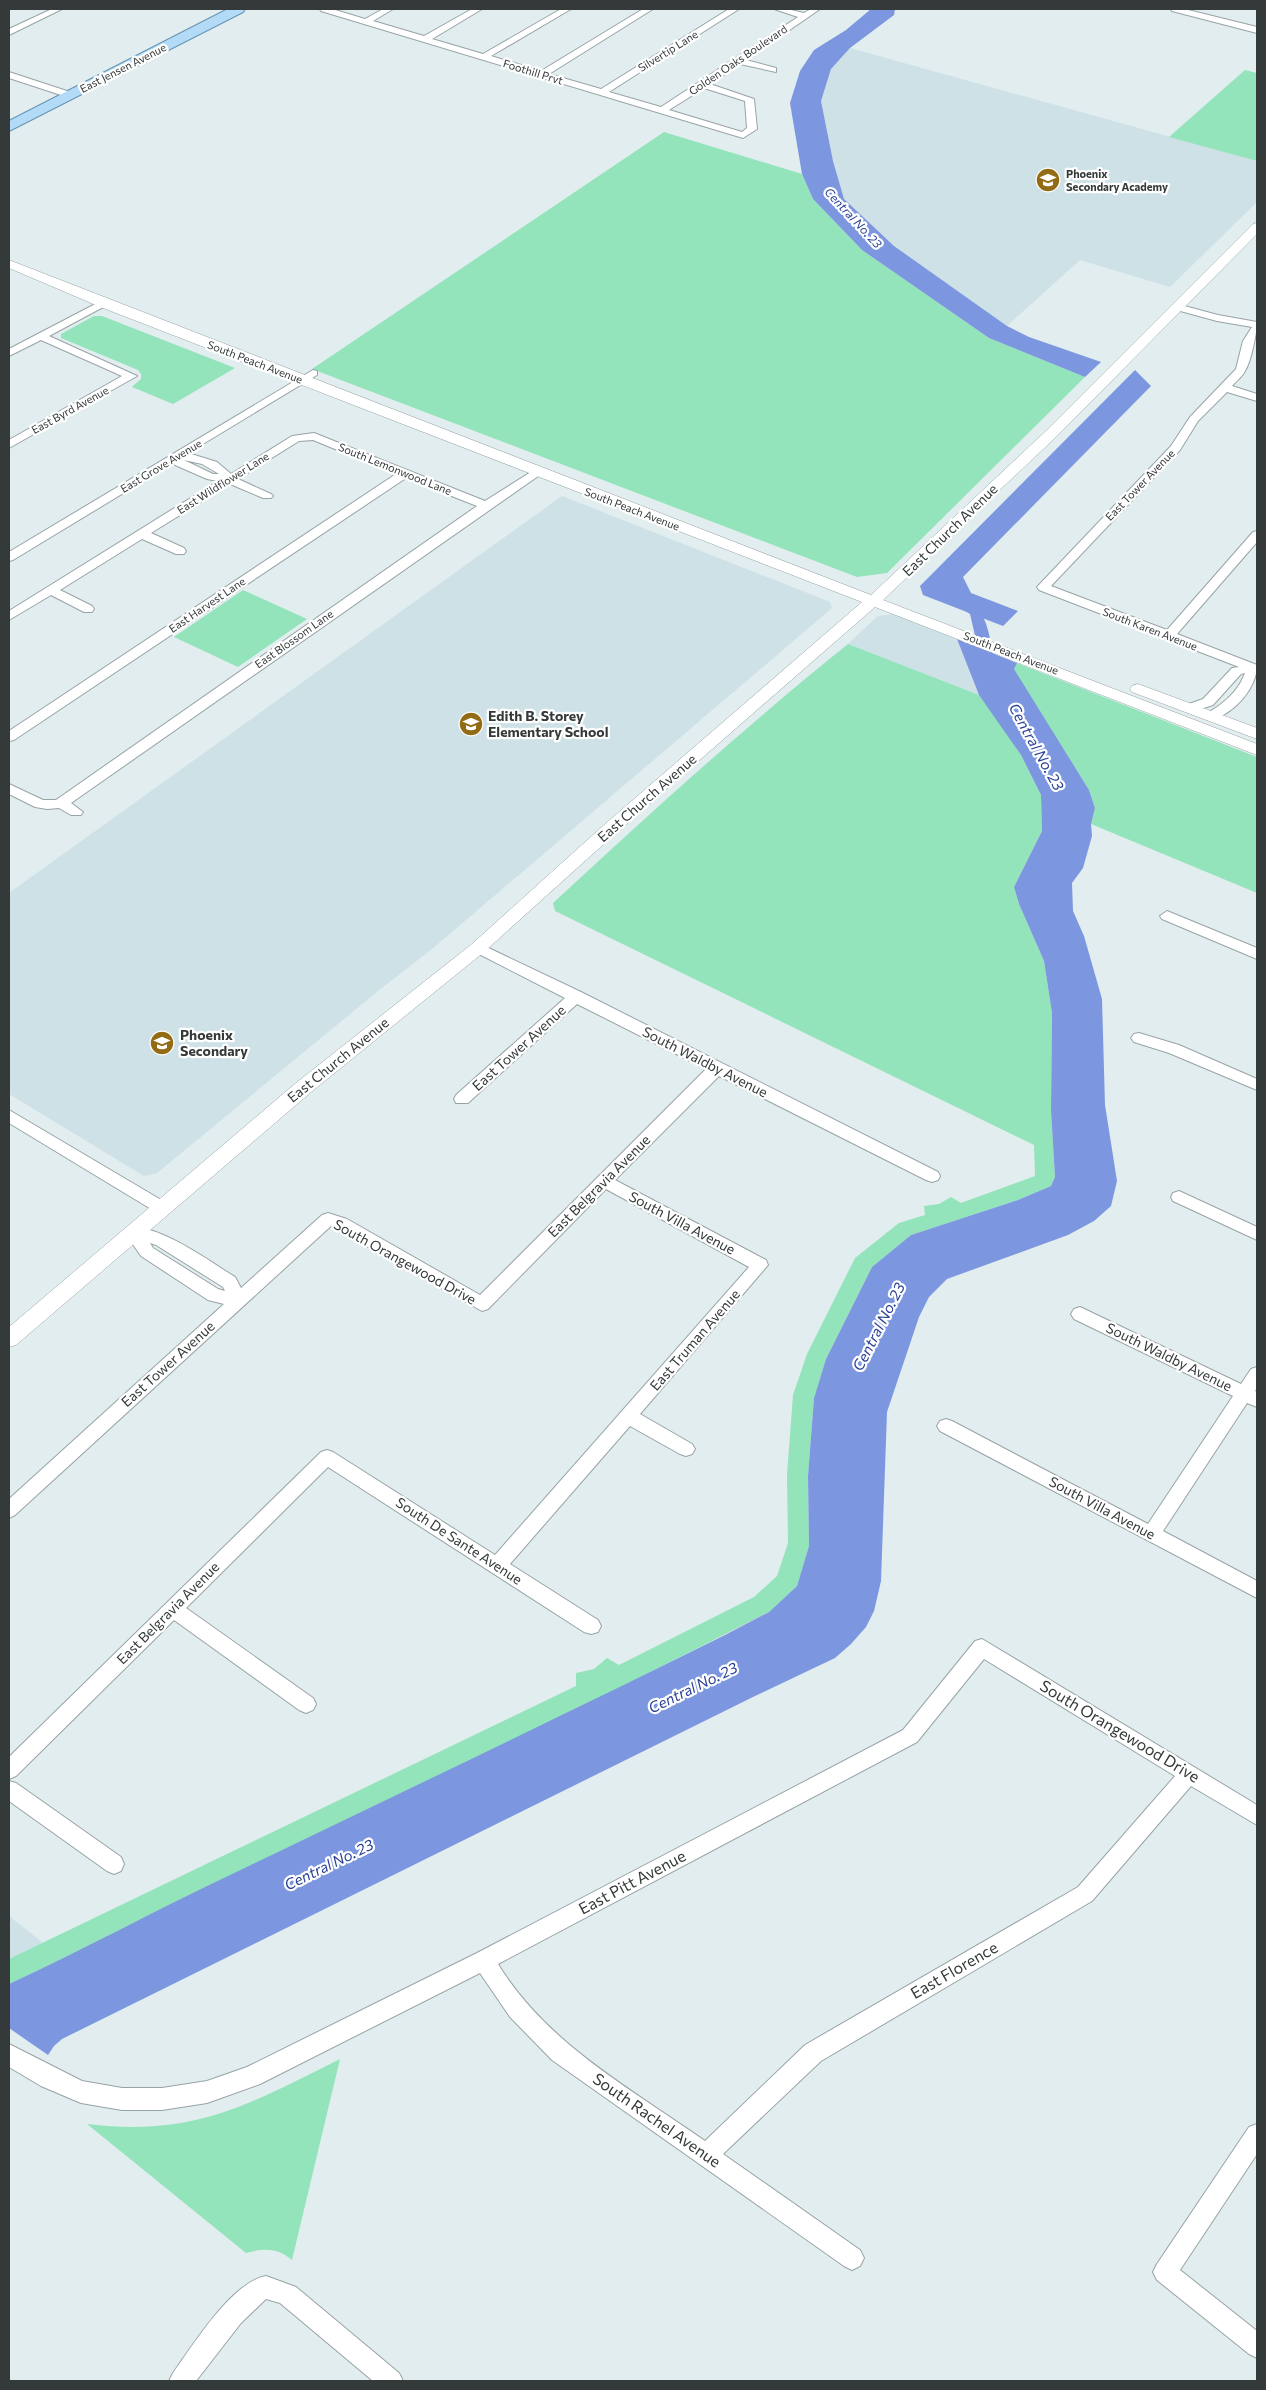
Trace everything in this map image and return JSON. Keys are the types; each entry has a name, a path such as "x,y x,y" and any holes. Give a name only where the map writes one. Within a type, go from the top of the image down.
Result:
{"main road":[{"name":"East Jensen Avenue","path":"9,127 64,93 216,9"},
{"name":"East Jensen Avenue","path":"9,116 64,93 238,9"}],"street":[{"path":"9,32 58,9"},
{"name":"Foothill Prvt","path":"324,9 743,135 752,128 749,99 703,86"},
{"path":"367,21 389,9"},
{"path":"425,39 478,9"},
{"path":"484,57 567,9"},
{"path":"541,75 649,9"},
{"name":"Silvertip Lane","path":"601,93 735,9"},
{"path":"778,9 805,16"},
{"name":"Golden Oaks Boulevard","path":"660,111 703,86 816,9"},
{"path":"1175,9 1257,30"},
{"path":"739,61 773,70"},
{"path":"9,75 64,93"},
{"name":"East Church Avenue","path":"9,1340 303,1088 478,948 610,829 879,597 1052,433 1257,227"},
{"name":"South Peach Avenue","path":"9,256 594,494 879,597 996,642 1191,708 1257,734"},
{"name":"South Peach Avenue","path":"9,264 103,303 307,376 720,530 879,597"},
{"path":"9,353 103,303"},
{"path":"1180,304 1217,318 1257,326"},
{"name":"East Tower Avenue","path":"1043,587 1176,448 1194,420 1241,370 1248,341 1257,326"},
{"name":"East Byrd Avenue","path":"9,445 131,376 40,336"},
{"name":"East Grove Avenue","path":"9,557 307,376"},
{"path":"1224,387 1257,398"},
{"name":"South Lemonwood Lane","path":"304,436 314,436 486,506"},
{"name":"East Wildflower Lane","path":"9,616 296,438 304,436"},
{"path":"229,479 222,469 191,456 177,456 179,463 211,477 229,479 267,496"},
{"path":"193,469 203,467 206,462"},
{"name":"East Blossom Lane","path":"56,805 486,506 538,472"},
{"name":"East Harvest Lane","path":"9,737 405,473"},
{"path":"594,494 599,492 612,493 688,522 720,530"},
{"path":"142,534 180,551"},
{"path":"1168,636 1257,535"},
{"name":"South Karen Avenue","path":"1043,587 1255,668"},
{"path":"50,590 88,608"},
{"name":"South Peach Avenue","path":"996,642 1075,678 1257,750"},
{"path":"1075,678 1103,684 1190,717 1211,716 1224,708 1252,678 1255,668 1236,672 1208,702 1191,708"},
{"path":"9,788 40,804 56,805 76,812"},
{"path":"1167,916 1257,954"},
{"name":"South Waldby Avenue","path":"478,948 932,1176"},
{"name":"East Tower Avenue","path":"462,1100 576,996"},
{"path":"1138,1038 1174,1049 1257,1085"},
{"name":"East Belgravia Avenue","path":"482,1304 717,1068"},
{"path":"9,1116 162,1208"},
{"name":"South Villa Avenue","path":"604,1181 760,1265"},
{"path":"1179,1197 1257,1234"},
{"name":"East Tower Avenue","path":"9,1510 328,1219"},
{"name":"South Orangewood Drive","path":"328,1219 341,1223 482,1304"},
{"path":"133,1233 147,1252 206,1290 214,1295 239,1300"},
{"name":"East Truman Avenue","path":"497,1566 760,1265"},
{"name":"South Waldby Avenue","path":"1080,1314 1251,1396"},
{"path":"1151,1534 1251,1396 1257,1374"},
{"path":"629,1416 686,1449"},
{"name":"South Villa Avenue","path":"946,1426 1257,1590"},
{"name":"East Belgravia Avenue","path":"9,1770 327,1457"},
{"name":"South De Sante Avenue","path":"327,1457 591,1626"},
{"path":"173,1609 306,1704"},
{"name":"South Orangewood Drive","path":"982,1647 1257,1816"},
{"name":"East Pitt Avenue","path":"9,2055 49,2078 81,2092 122,2099 162,2099 207,2092 252,2076 484,1960 910,1736 982,1647"},
{"name":"East Florence","path":"707,2154 813,2053 1085,1894 1189,1774"},
{"path":"9,1790 114,1864"},
{"name":"South Rachel Avenue","path":"484,1960 508,1999 534,2030 560,2052 852,2258"},
{"path":"1257,2135 1165,2272 1257,2346"},
{"path":"181,2381 250,2295 263,2288 276,2288 288,2295 391,2381"}],"shaded area":[{"name":"Phoenix Secondary Academy","path":"850,48 1257,161 1257,202 1170,287 1080,260 1007,326 894,246 844,199 833,161 821,101 831,69"},
{"name":"Edith B. Storey Elementary School","path":"562,496 830,602 832,608 432,949 378,991 157,1173 144,1176 9,1094 9,893"},
{"path":"894,614 957,639 979,695 848,644 878,616"},
{"path":"9,1916 43,1943 9,1959"}],"green space":[{"path":"1245,70 1257,73 1257,161 1169,137"},
{"path":"664,132 802,174 813,199 862,250 989,338 1085,377 887,573 857,577 312,369"},
{"path":"94,316 102,316 235,368 173,404 132,387 141,379 141,374 138,370 61,338 61,334"},
{"path":"243,590 307,619 238,667 174,637"},
{"path":"848,644 979,695 1021,755 1041,795 1042,831 1014,887 1019,904 1044,961 1052,1013 1051,1111 1055,1177 1051,1186 1018,1200 911,1235 872,1267 826,1359 814,1398 808,1476 809,1546 797,1586 769,1612 571,1712 181,1899 84,1949 9,1984 9,1959 576,1686 576,1673 594,1669 607,1658 619,1665 754,1597 777,1576 788,1543 787,1475 793,1395 807,1354 855,1258 899,1223 925,1215 924,1206 939,1204 951,1197 961,1203 1035,1176 1034,1145 555,911 553,903 625,837 698,771"},
{"path":"1017,663 1257,757 1257,893 1091,824 1095,808 1089,790 1013,669"},
{"path":"340,2059 292,2260 281,2253 270,2250 246,2253 87,2124 125,2127 159,2126 219,2114 277,2090"}],"water":[{"path":"871,9 895,9 894,15 850,48 831,69 821,101 833,161 844,199 894,246 1007,326 1029,337 1101,362 1085,377 989,338 862,250 813,199 802,174 790,103 800,71 814,50 846,30"},
{"path":"1135,370 1151,386 963,577 971,593 1018,611 1003,626 923,595 920,586"},
{"path":"957,639 1017,663 1014,669 1089,790 1095,808 1091,824 1092,836 1083,868 1072,883 1073,911 1084,936 1102,999 1105,1105 1117,1181 1111,1206 1094,1221 1068,1235 947,1279 929,1297 919,1317 887,1412 881,1581 874,1611 866,1627 835,1658 62,2039 48,2055 9,2028 9,1984 200,1889 725,1635 769,1612 797,1586 809,1546 808,1476 814,1398 826,1359 872,1267 911,1235 1018,1200 1051,1186 1055,1177 1051,1111 1052,1013 1044,961 1019,904 1014,887 1042,831 1041,795 1021,755 979,695"}],"waterway":[{"name":"Central No. 23","path":"960,603 969,606 976,613 988,661"}],"place":[{"name":"Phoenix Secondary Academy","path":"1048,180"},
{"name":"Edith B. Storey Elementary School","path":"471,724"},
{"name":"Phoenix Secondary","path":"162,1043"}]}
